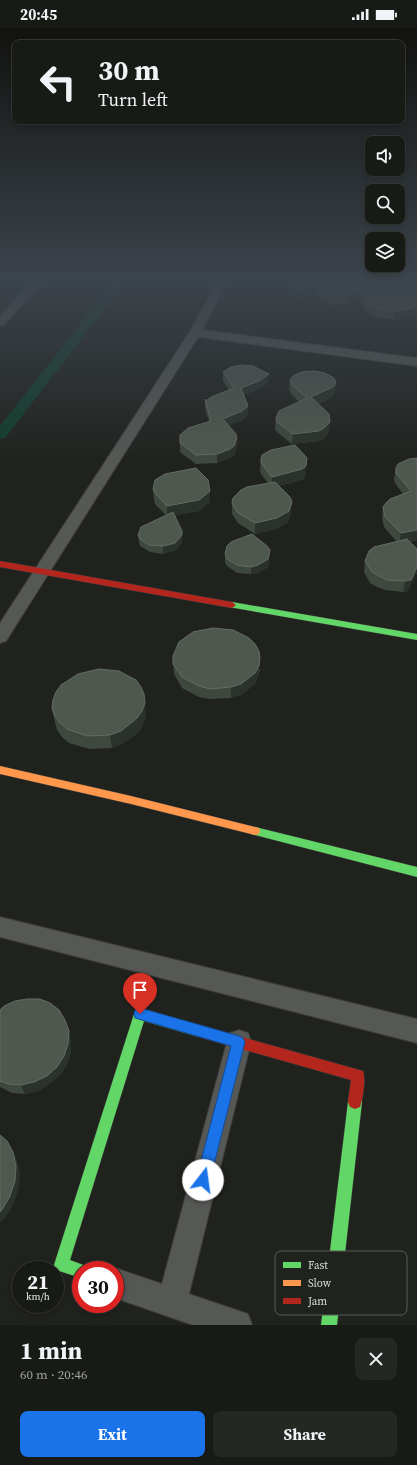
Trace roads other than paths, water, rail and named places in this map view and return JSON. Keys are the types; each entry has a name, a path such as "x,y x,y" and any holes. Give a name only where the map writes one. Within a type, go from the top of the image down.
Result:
{"street":[{"path":"0,637 190,342"},
{"path":"255,342 417,362"},
{"path":"0,564 44,570 417,637"},
{"path":"0,770 131,800 417,872"},
{"path":"0,927 417,1031"},
{"path":"72,1268 61,1264 140,1014 358,1076 338,1251"},
{"path":"172,1303 239,1042"},
{"path":"124,1286 237,1325"},
{"path":"329,1325 330,1315"}],"waterway":[{"path":"0,435 73,342"}]}
